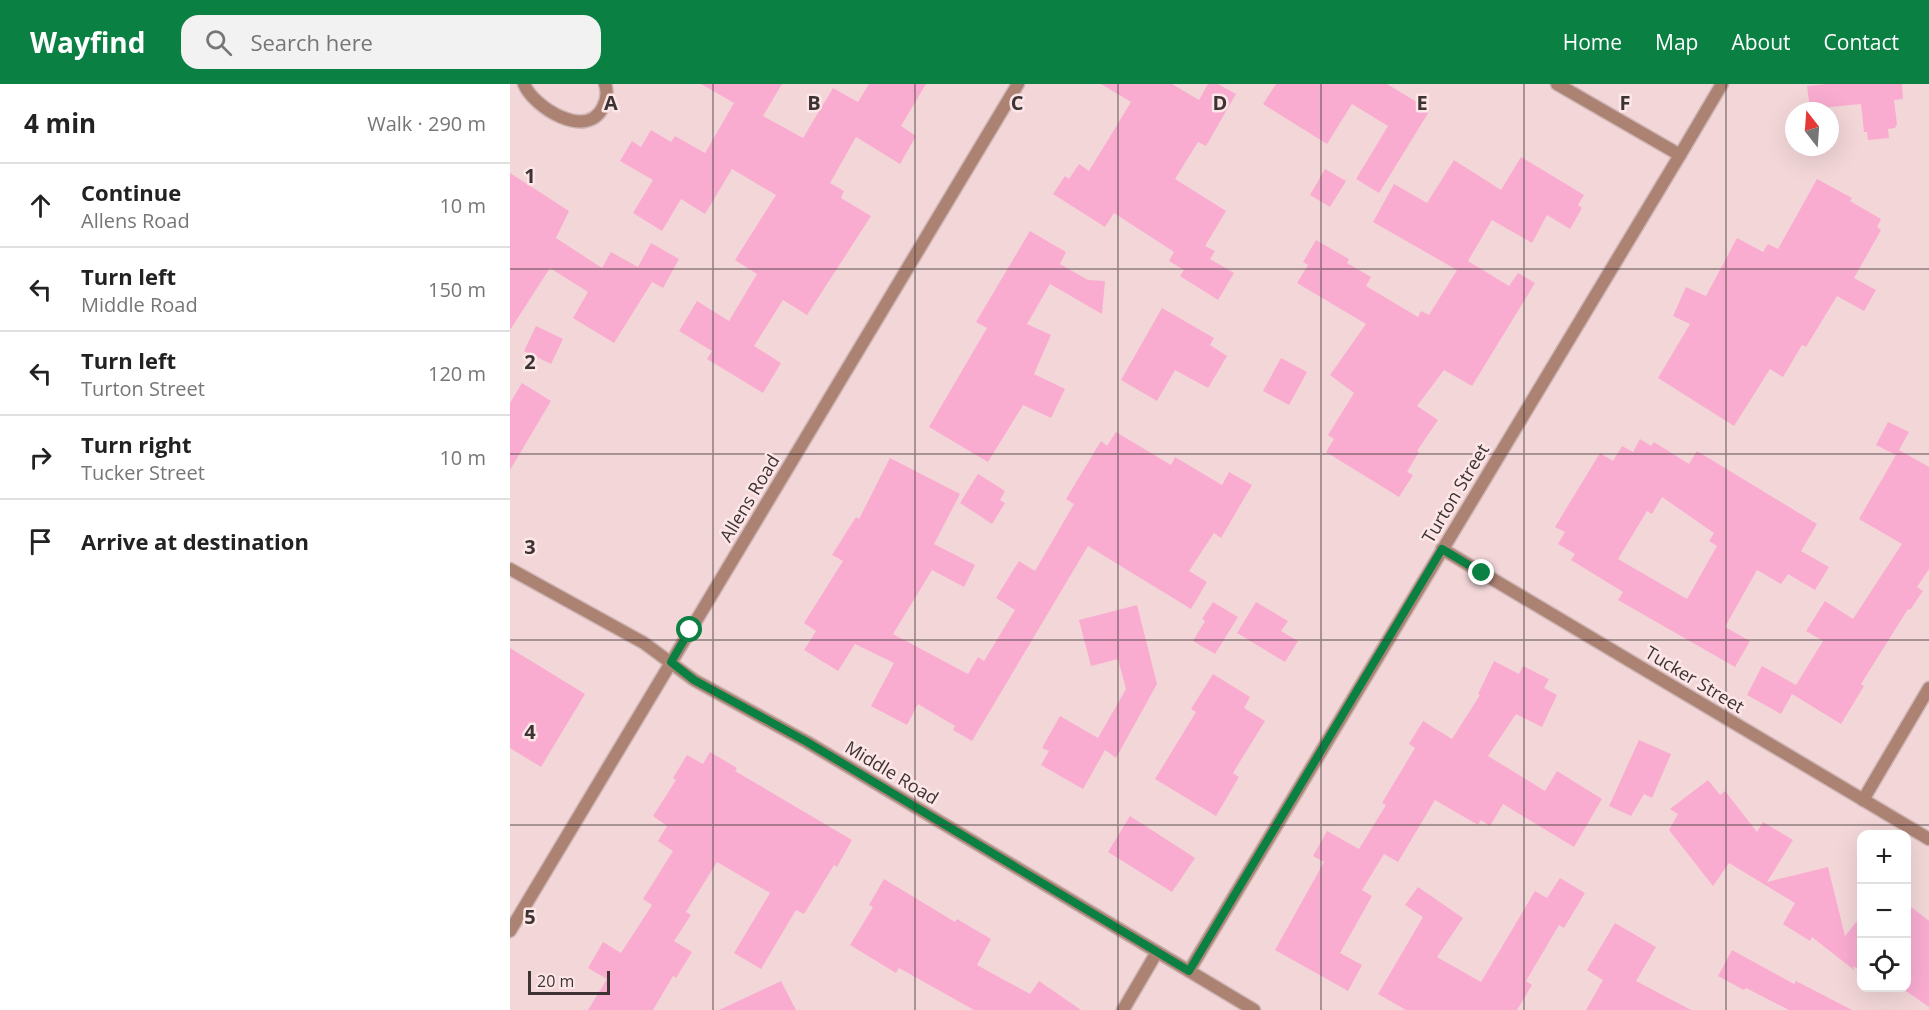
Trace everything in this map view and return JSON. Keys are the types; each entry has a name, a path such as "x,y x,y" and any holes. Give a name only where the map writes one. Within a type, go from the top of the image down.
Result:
{"street":[{"path":"524,84 528,93 564,119 578,123 591,121 602,110 608,96 605,84"},
{"name":"Allens Road","path":"510,931 1018,84"},
{"path":"1557,84 1680,155"},
{"name":"Turton Street","path":"1189,971 1722,84"},
{"name":"Tucker Street","path":"1442,549 1929,839"},
{"name":"Middle Road","path":"510,568 644,643 694,680 807,742 1254,1010"},
{"path":"1863,800 1929,688"},
{"path":"1123,1010 1157,952"}],"building":[{"path":"701,84 782,84 763,116 803,138 833,88 858,102 869,84 926,84 901,126 916,136 900,164 856,137 830,183 844,191 841,198 871,216 807,315 783,300 754,346 781,363 763,393 707,359 712,351 679,331 697,301 729,321 757,274 735,260 776,195 732,169 705,214 681,199 662,231 633,213 653,180 620,161 632,141 641,147 651,130 671,142 675,136 705,153 734,103"},
{"path":"1101,84 1172,84 1199,100 1208,84 1218,84 1236,94 1206,146 1198,142 1175,179 1226,211 1205,246 1215,251 1210,259 1234,273 1218,300 1180,276 1184,270 1169,261 1174,252 1114,213 1105,227 1053,194 1065,176 1069,179 1079,164 1089,171 1131,102"},
{"path":"1276,84 1387,84 1430,110 1379,193 1356,179 1388,126 1352,104 1327,144 1263,104"},
{"path":"1902,84 1903,99 1894,100 1897,124 1895,128 1888,129 1889,138 1868,140 1867,132 1864,132 1861,104 1839,106 1839,102 1809,102 1807,86"},
{"path":"1521,157 1584,195 1578,205 1582,208 1570,229 1547,215 1532,243 1492,220 1468,261 1509,286 1518,273 1535,283 1472,386 1444,370 1417,406 1438,420 1417,451 1419,452 1407,472 1413,475 1399,497 1326,452 1334,439 1328,435 1354,393 1330,375 1366,324 1297,283 1308,265 1303,262 1316,240 1349,259 1347,263 1371,277 1366,286 1418,317 1421,311 1429,315 1457,270 1373,222 1394,184 1427,203 1454,160 1501,190"},
{"path":"1325,169 1346,181 1330,207 1310,195"},
{"path":"510,173 569,211 556,238 602,268 611,252 638,267 651,243 679,259 663,288 652,282 614,343 573,318 588,292 550,268 510,330"},
{"path":"1817,179 1852,198 1850,201 1881,219 1877,227 1881,230 1854,278 1876,290 1864,311 1837,296 1806,347 1802,345 1783,377 1770,369 1734,426 1658,378 1690,324 1673,316 1686,287 1706,296 1737,238 1763,252 1768,244 1778,249"},
{"path":"1030,231 1066,252 1060,264 1088,280 1105,281 1102,314 1050,284 1027,324 1051,335 1034,374 1065,389 1051,418 1023,405 988,462 929,427 987,328 976,322"},
{"path":"1162,308 1214,338 1210,345 1227,356 1208,388 1175,370 1157,401 1121,380"},
{"path":"536,326 563,339 551,364 524,351"},
{"path":"1281,358 1307,372 1289,405 1263,391"},
{"path":"522,383 551,401 510,470 510,403"},
{"path":"1888,422 1909,432 1899,450 1929,467 1929,569 1917,587 1923,591 1910,610 1908,609 1861,684 1864,686 1841,724 1792,694 1781,714 1747,695 1762,666 1796,685 1823,641 1806,631 1825,601 1853,619 1902,544 1859,519 1896,455 1876,445"},
{"path":"1116,432 1171,465 1175,457 1222,485 1229,472 1252,485 1221,538 1214,533 1189,571 1207,582 1191,609 1088,546 972,741 953,730 955,726 918,704 907,725 871,706 894,663 855,644 838,671 804,650 816,631 804,623 843,561 832,555 856,517 859,519 890,458 960,494 934,544 975,565 964,587 932,570 893,634 968,674 978,657 984,661 1015,610 996,598 1019,561 1035,571 1074,504 1066,499 1101,441 1107,446"},
{"path":"1640,439 1651,446 1654,442 1689,464 1697,451 1817,524 1801,551 1829,567 1815,590 1788,574 1781,584 1757,570 1725,627 1750,641 1735,667 1618,600 1623,592 1571,560 1575,554 1558,544 1565,532 1555,527 1600,453 1613,461 1622,446 1633,452","holes":["1662,497 1714,533 1709,541 1717,546 1687,599 1618,559 1647,511 1652,514"]},
{"path":"978,474 1005,491 1000,500 1005,503 992,524 960,503"},
{"path":"1213,602 1238,617 1215,654 1193,641 1205,621 1202,619"},
{"path":"1256,602 1288,621 1281,631 1298,641 1285,662 1237,633"},
{"path":"1137,605 1157,684 1116,758 1105,750 1083,789 1041,765 1049,751 1042,748 1060,716 1098,738 1126,689 1118,659 1091,666 1079,620"},
{"path":"510,648 585,694 541,767 510,748"},
{"path":"1494,661 1519,674 1523,666 1549,679 1544,688 1557,695 1542,727 1516,714 1488,756 1545,791 1557,771 1602,799 1574,847 1503,804 1490,826 1481,820 1478,825 1435,800 1398,862 1384,854 1362,890 1372,896 1340,953 1362,965 1348,991 1275,950 1324,862 1313,856 1327,831 1359,849 1386,805 1382,803 1415,748 1409,744 1423,721 1452,739 1480,695 1478,694"},
{"path":"1213,674 1250,697 1244,708 1265,721 1233,773 1239,777 1216,816 1155,779 1196,712 1191,709"},
{"path":"1639,740 1671,754 1652,798 1644,794 1631,816 1609,806"},
{"path":"710,752 737,768 735,771 852,840 837,867 834,865 804,914 796,910 761,969 734,953 770,893 717,862 686,912 691,915 674,941 692,952 676,978 673,976 653,1010 588,1010 607,979 588,968 603,942 621,953 652,905 643,899 673,851 658,841 667,826 653,816 676,780 673,778 687,755 703,764"},
{"path":"1708,780 1720,795 1725,791 1757,832 1763,822 1793,840 1767,882 1828,867 1845,936 1857,921 1857,968 1853,966 1854,970 1812,937 1810,941 1783,924 1795,903 1729,863 1713,886 1669,830 1678,814 1670,809"},
{"path":"1130,816 1195,858 1172,892 1108,852"},
{"path":"1560,878 1585,893 1564,928 1559,925 1526,981 1532,985 1517,1010 1406,1010 1378,994 1423,917 1405,905 1418,887 1463,918 1437,957 1481,982 1535,891 1547,898"},
{"path":"884,879 955,922 957,919 991,939 977,965 1030,994 1039,981 1081,1010 974,1010 899,968 896,973 850,945 873,907 869,905"},
{"path":"1911,907 1929,921 1929,1007 1907,992 1911,992"},
{"path":"1615,923 1656,947 1636,981 1691,1010 1586,1010 1603,980 1587,970"},
{"path":"1732,950 1794,984 1796,981 1852,1010 1789,1010 1746,988 1744,990 1718,976"},
{"path":"781,981 796,1010 719,1010"}],"route":[{"path":"690,630 671,662 694,680 807,742 1189,971 1442,549 1482,573"}]}
